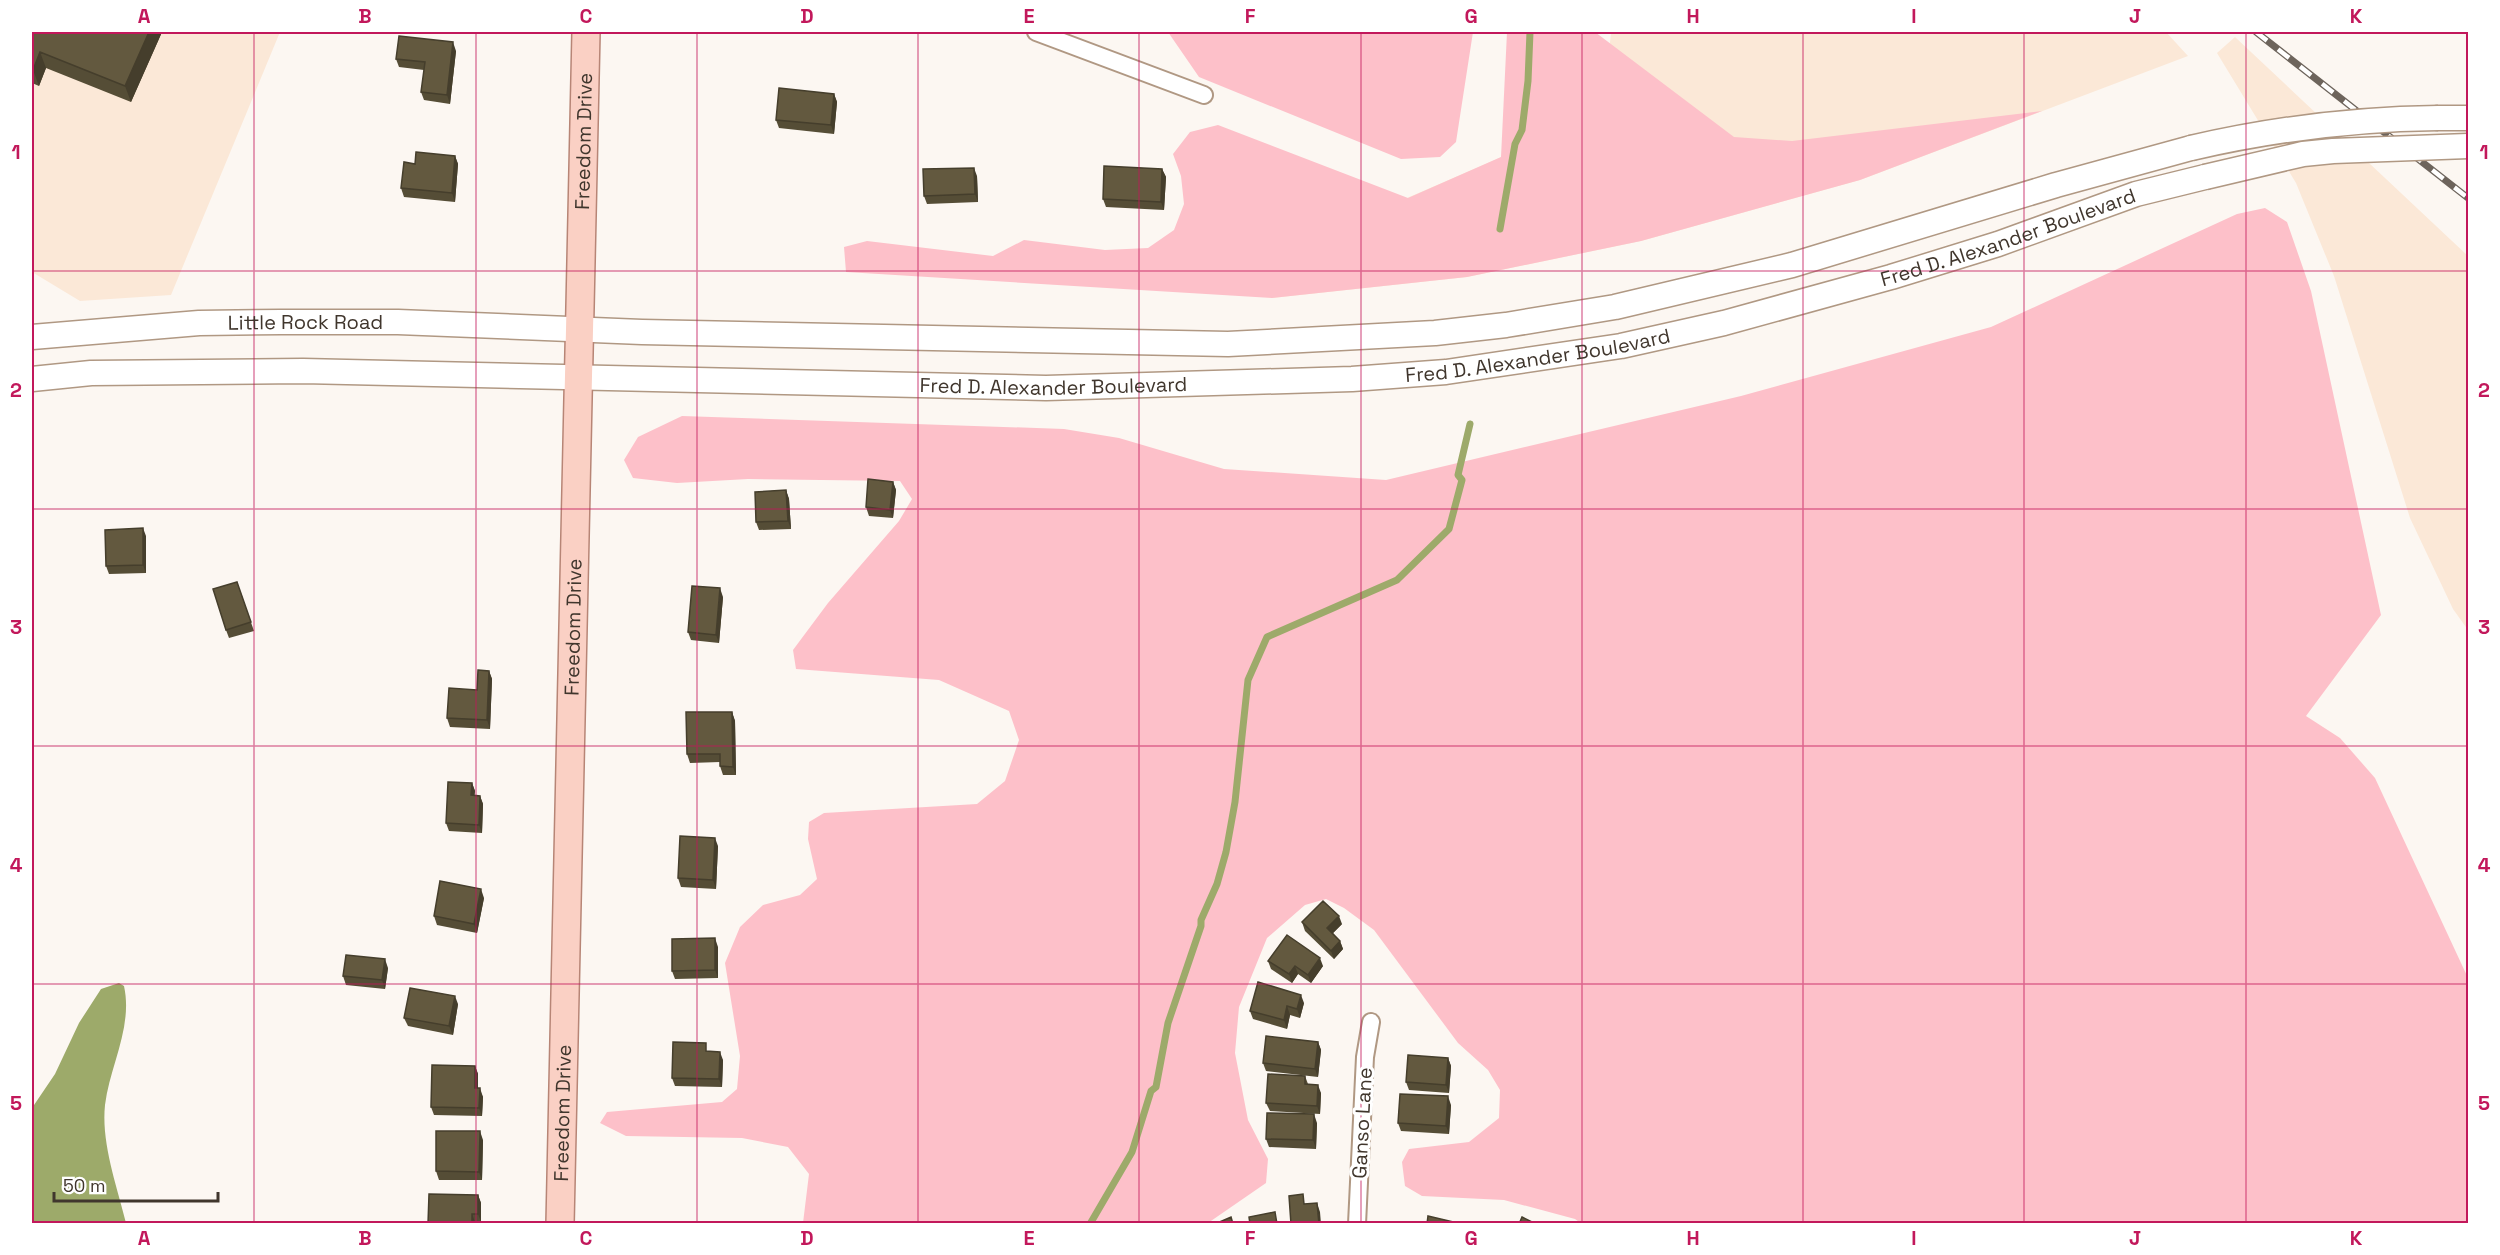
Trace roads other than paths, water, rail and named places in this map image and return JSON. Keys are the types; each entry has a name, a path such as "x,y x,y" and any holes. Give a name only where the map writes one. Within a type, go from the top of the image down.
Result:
{"main road":[{"name":"Freedom Drive","path":"560,1224 586,32"},
{"name":"Fred D. Alexander Boulevard","path":"580,328 1228,344 1435,333 1615,307 1770,271 2056,185 2239,137 2342,121 2469,118"},
{"name":"Fred D. Alexander Boulevard","path":"579,377 1046,388 1352,380 1446,372 1621,346 1735,320 1891,277 1998,244 2136,194 2292,157 2333,151 2469,146"},
{"name":"Little Rock Road","path":"32,337 199,323 398,322 580,328"},
{"path":"32,379 91,373 193,370 579,377"}],"street":[{"path":"1036,32 1204,95"},
{"name":"Ganso Lane","path":"1357,1224 1365,1057 1371,1022"}],"waterway":[{"path":"1500,229 1515,144 1522,130 1528,81 1530,32"},
{"path":"1090,1224 1132,1152 1151,1091 1156,1087 1168,1023 1201,926 1201,920 1217,884 1226,852 1235,802 1248,680 1267,637 1397,580 1449,529 1462,480 1458,475 1470,424"}],"railway":[{"path":"2256,32 2468,198"}]}
